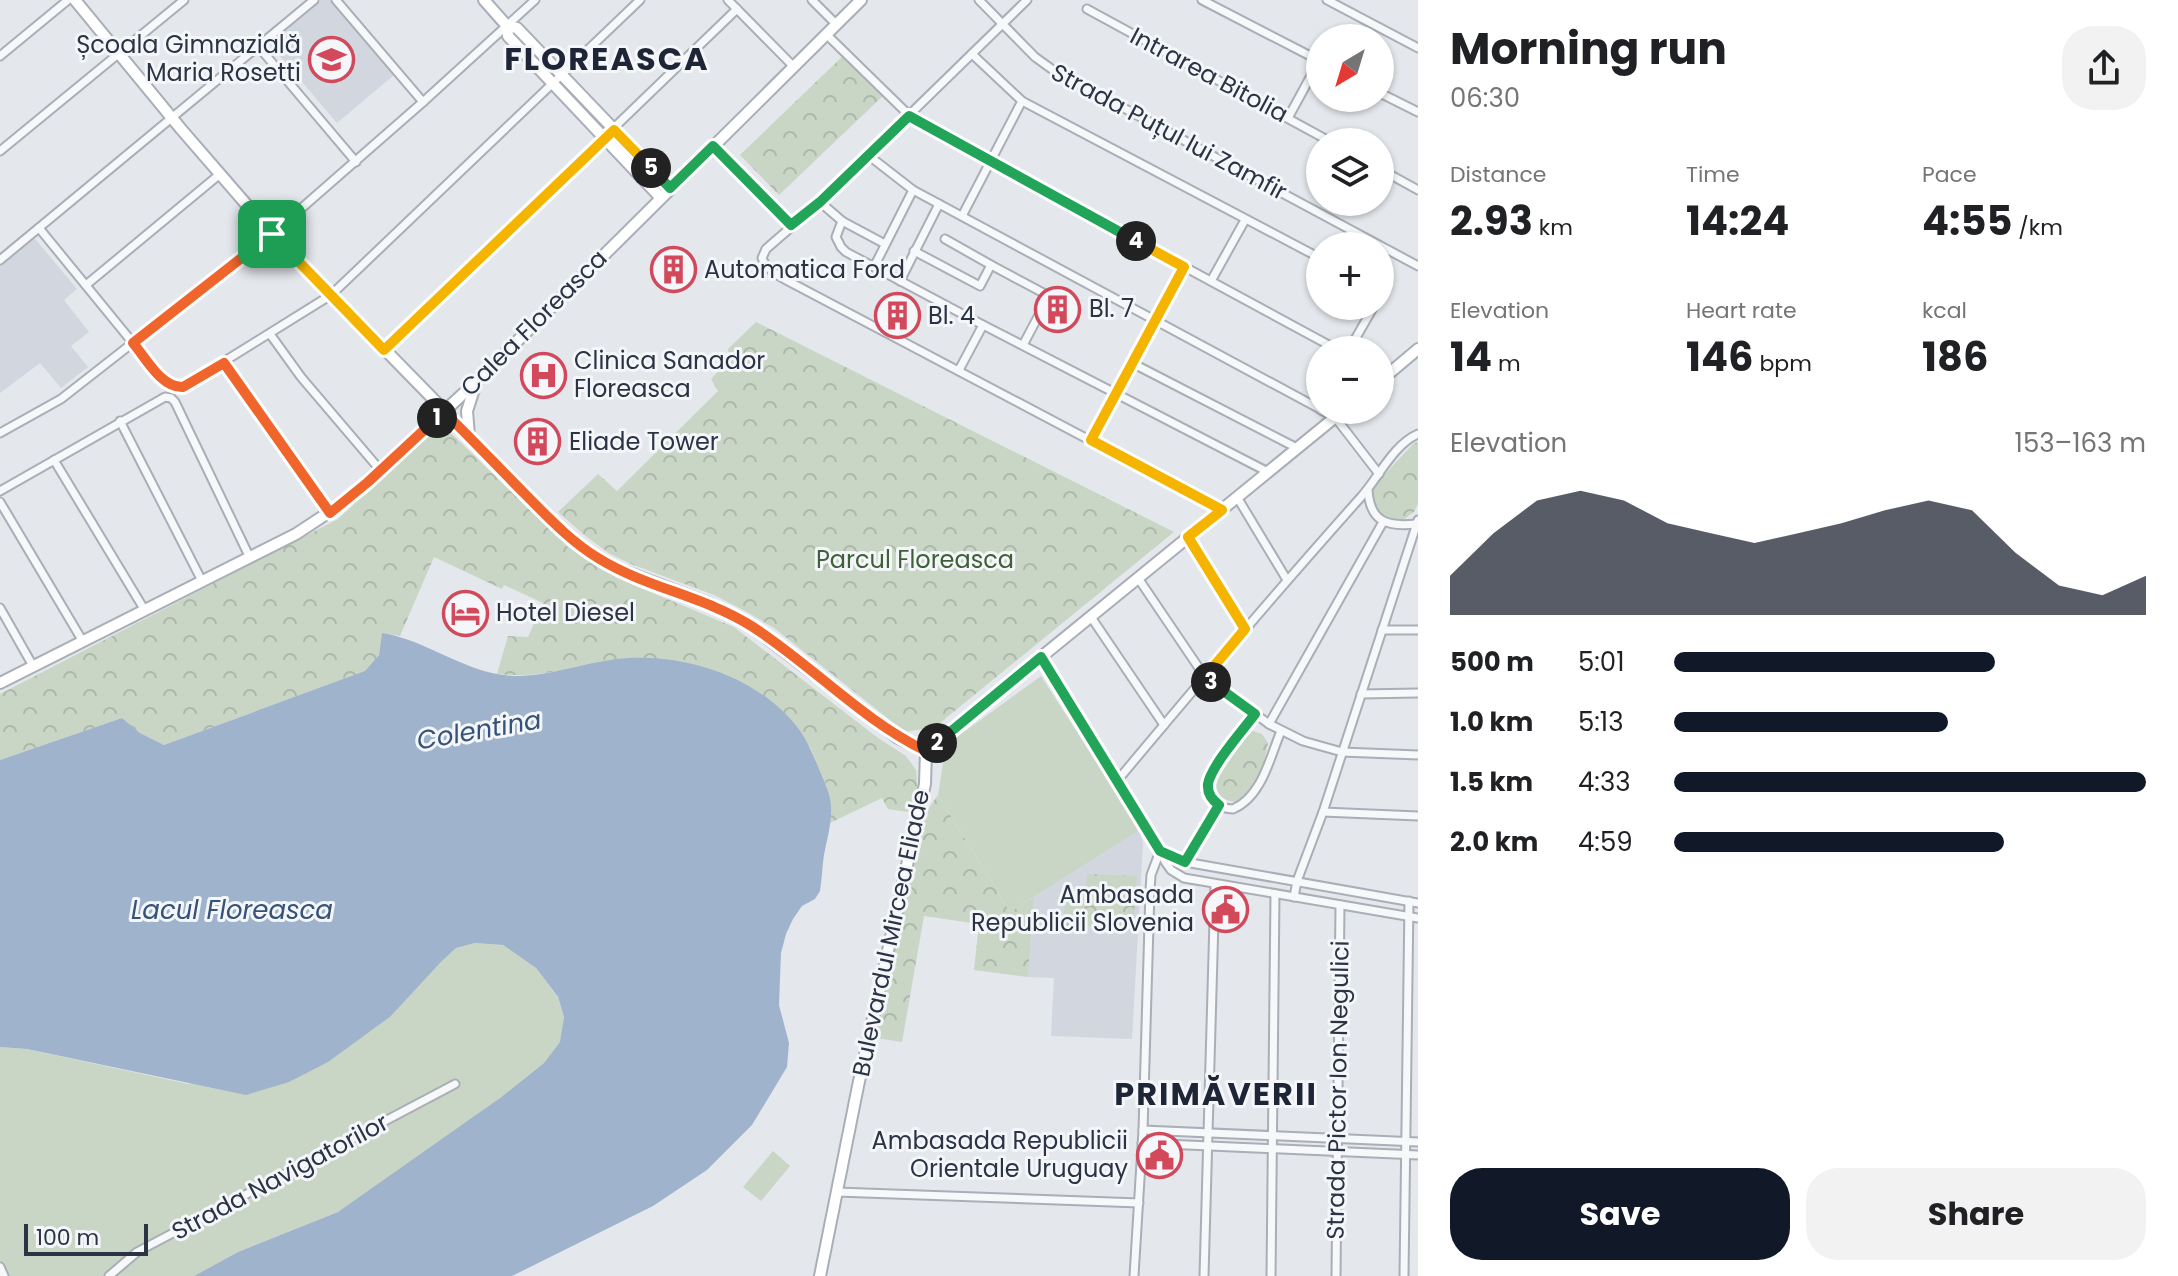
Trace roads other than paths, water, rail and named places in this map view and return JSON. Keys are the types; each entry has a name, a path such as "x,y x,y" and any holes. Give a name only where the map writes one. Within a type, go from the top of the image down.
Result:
{"street":[{"path":"0,56 68,0"},
{"path":"75,0 272,234 556,526 616,568 708,603 750,625 898,738 926,751 1327,424"},
{"path":"0,151 184,0"},
{"path":"0,260 314,0"},
{"path":"336,0 423,102"},
{"path":"484,0 507,26 508,36 660,197"},
{"path":"0,433 61,399 272,234 535,0"},
{"path":"728,0 793,66"},
{"path":"812,0 836,24"},
{"name":"Calea Floreasca","path":"0,683 250,558 330,513 381,471 477,381 861,0"},
{"name":"Strada Puțul lui Zamfir","path":"979,0 1035,57 1053,70 1418,266"},
{"path":"1027,0 820,202 766,249 762,258 774,273 1222,510"},
{"path":"1202,0 1306,54"},
{"path":"1327,0 1418,48"},
{"path":"39,228 164,381 178,388 183,387 331,295 563,75 635,1"},
{"path":"384,350 737,9"},
{"name":"Intrarea Bitolia","path":"1087,9 1306,128"},
{"path":"507,26 517,28 670,188"},
{"path":"826,34 909,116 1312,336"},
{"path":"258,46 356,162"},
{"path":"972,54 1022,101 1306,251"},
{"path":"1288,118 1306,86"},
{"path":"1394,100 1418,112"},
{"path":"962,216 1022,101"},
{"path":"713,146 791,225"},
{"path":"868,155 913,190 1306,402"},
{"path":"86,285 220,174"},
{"path":"1394,177 1418,190"},
{"path":"874,267 913,190"},
{"path":"820,202 842,221 885,244"},
{"path":"900,281 939,204"},
{"path":"1211,281 1245,220"},
{"path":"842,221 836,232 837,242 846,252 1268,472"},
{"path":"945,239 1049,296 1023,345"},
{"path":"914,251 980,286 991,265"},
{"path":"1091,440 1184,267"},
{"path":"959,370 983,325"},
{"path":"270,334 301,377 381,471"},
{"path":"1394,367 1418,349"},
{"path":"224,363 330,513"},
{"path":"1132,363 1297,448"},
{"path":"469,436 467,411 477,381"},
{"path":"0,491 120,421 165,397 171,398 250,558"},
{"path":"120,421 202,581"},
{"path":"1346,424 1379,474"},
{"path":"1117,781 1408,440 1418,434"},
{"path":"54,460 144,609"},
{"path":"1368,490 1372,511 1383,522 1401,526 1417,522"},
{"path":"1237,497 1287,580"},
{"path":"0,502 82,640"},
{"path":"1269,724 1383,522"},
{"path":"1294,897 1417,522"},
{"path":"1188,537 1245,629"},
{"path":"1138,578 1205,677 1269,724 1303,741 1342,752 1418,755"},
{"path":"0,608 33,666"},
{"path":"1091,617 1164,725"},
{"path":"1382,630 1418,630"},
{"path":"1041,657 1166,863 1178,875 1418,918"},
{"path":"1361,694 1418,693"},
{"path":"1255,714 1209,780 1208,793 1219,805 1233,809 1250,797 1261,780 1281,731"},
{"name":"Bulevardul Mircea Eliade","path":"820,1276 858,1086 925,784 926,751"},
{"path":"1185,862 1219,805"},
{"path":"1323,812 1418,816"},
{"path":"1160,851 1185,862 1418,903"},
{"path":"1134,1276 1143,1130 1150,890 1151,875 1160,851"},
{"path":"1204,1276 1215,884"},
{"path":"1271,1276 1275,894"},
{"path":"1404,1276 1409,901"},
{"name":"Strada Pictor Ion Negulici","path":"1336,1276 1340,905"},
{"name":"Strada Navigatorilor","path":"109,1276 137,1252 455,1084"},
{"path":"1143,1130 1418,1142"},
{"path":"1142,1143 1418,1155"},
{"path":"837,1192 1139,1203"},
{"path":"0,1267 4,1276"}],"water":[{"name":"Lacul Floreasca","path":"382,633 480,670 515,676 629,658 652,658 699,666 722,673 764,696 798,728 828,791 831,812 820,891 815,899 802,906 793,919 781,953 779,1005 789,1043 787,1067 752,1125 707,1170 653,1206 512,1276 194,1276 238,1252 338,1212 500,1098 544,1063 560,1042 564,1017 558,997 536,968 503,945 475,943 456,948 391,1016 328,1062 289,1082 246,1095 27,1049 0,1047 0,760 122,718 140,733 164,745 365,671 379,655"}],"place":[{"name":"Școala Gimnazială Maria Rosetti","path":"332,59"},
{"name":"Automatica Ford","path":"673,270"},
{"name":"Bl. 7","path":"1058,309"},
{"name":"Bl. 4","path":"897,316"},
{"name":"Clinica Sanador Floreasca","path":"543,375"},
{"name":"Eliade Tower","path":"538,442"},
{"name":"Hotel Diesel","path":"465,613"},
{"name":"Ambasada Republicii Slovenia","path":"1225,909"},
{"name":"Ambasada Republicii Orientale Uruguay","path":"1159,1155"}],"district":[{"name":"FLOREASCA","path":"607,59"},
{"name":"PRIMĂVERII","path":"1216,1094"}],"park label":[{"name":"Parcul Floreasca","path":"915,560"}],"water label":[{"name":"Colentina","path":"479,730"}]}
